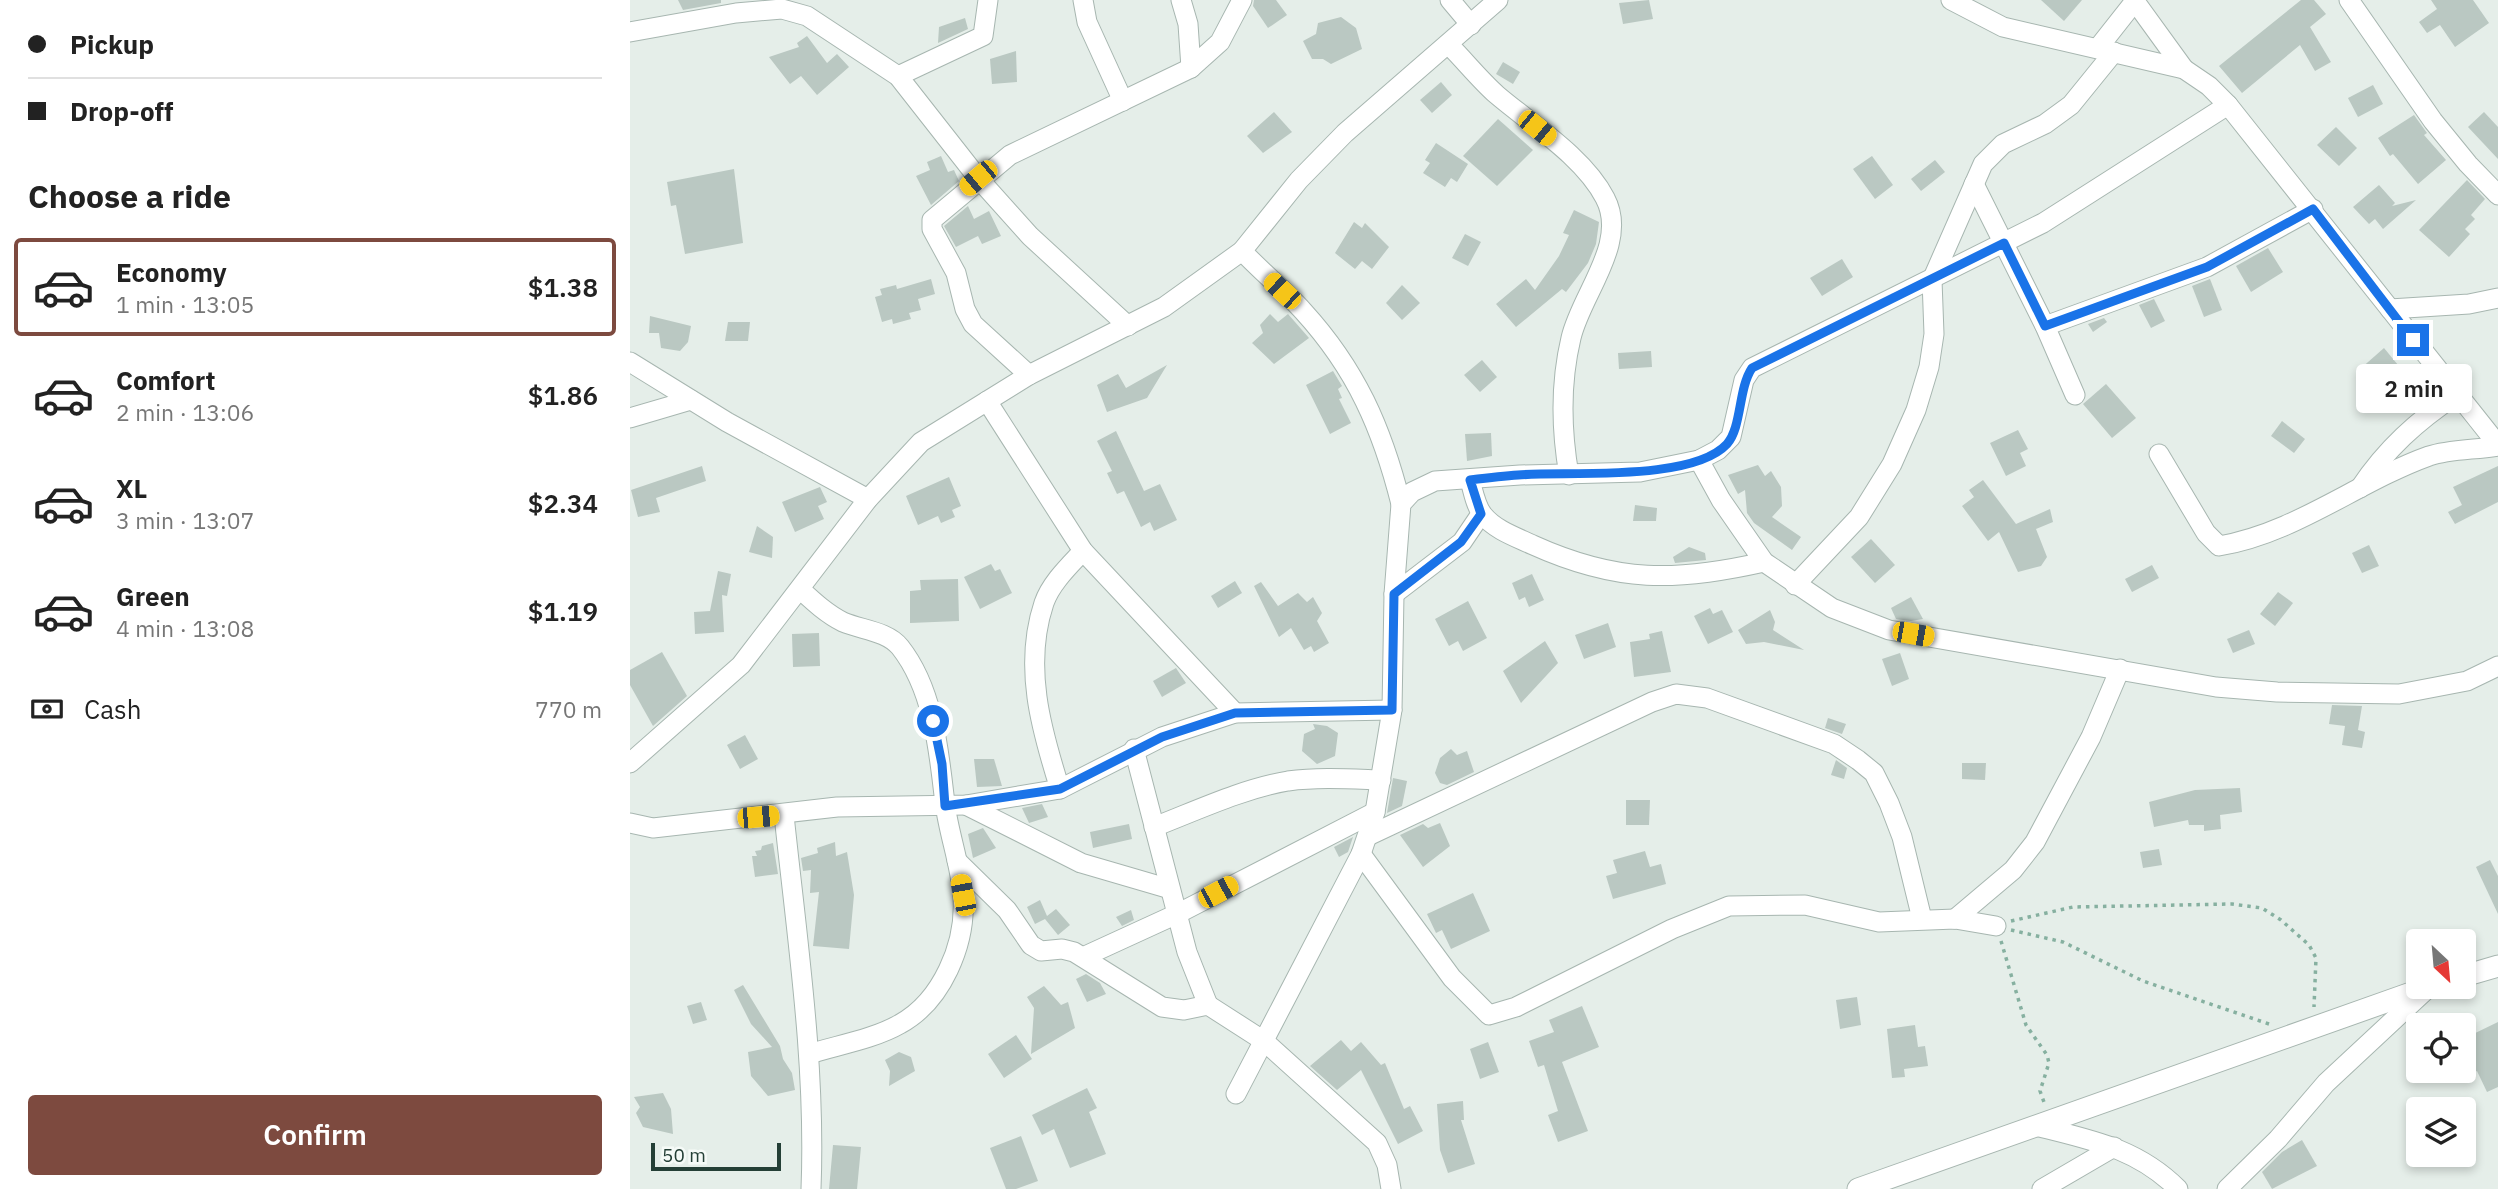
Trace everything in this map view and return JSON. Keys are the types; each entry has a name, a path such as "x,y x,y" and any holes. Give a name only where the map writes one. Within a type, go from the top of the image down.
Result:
{"street":[{"path":"898,76 983,36 988,0"},
{"path":"1083,0 1087,22 1123,101"},
{"path":"1181,0 1188,24 1191,68"},
{"path":"1030,375 973,324 965,309 952,264 933,229 932,220 978,178 1010,155 1191,68 1220,42 1242,0"},
{"path":"1450,0 1471,25"},
{"path":"630,764 741,665 868,499 921,442 1030,375 1128,326 1196,285 1242,251 1299,180 1345,133 1498,0"},
{"path":"1951,0 2003,27 2184,69"},
{"path":"2349,0 2433,121 2498,195"},
{"path":"1795,585 1859,517 1892,464 1916,410 1928,367 1934,334 1933,280 1983,164 2003,144 2045,124 2071,104 2135,1 2184,69 2209,86 2228,105 2313,209 2498,446"},
{"path":"630,32 784,4 807,16 898,76 978,178 1030,236 1128,326"},
{"path":"1449,45 1494,93 1568,154 1605,197 1611,215 1612,236 1571,336 1562,391 1563,444 1569,475"},
{"path":"1401,504 1412,492 1435,481 1520,475 1640,472 1699,460 1718,450 1731,437 1744,380 1752,368 1933,280 2042,223 2228,105"},
{"path":"1974,184 2045,326 2075,394"},
{"path":"2045,326 2207,267 2313,209"},
{"path":"1236,1094 1365,845 1376,812 1392,710 1394,594 1401,504 1378,424 1355,380 1302,310 1242,251"},
{"path":"2390,309 2469,304 2498,298"},
{"path":"630,362 691,400 868,499"},
{"path":"2358,491 2393,445 2423,417 2456,395"},
{"path":"630,418 691,400"},
{"path":"987,401 1083,551 1235,713"},
{"path":"2159,454 2206,533 2219,546 2301,520 2433,454 2498,446"},
{"path":"1699,460 1721,500 1764,562 1832,608 1889,630 2216,687 2277,692 2399,694 2466,681 2498,666"},
{"path":"1470,480 1481,514 1494,526 1544,550 1619,573 1648,578 1693,575 1764,562"},
{"path":"1394,594 1461,542 1481,514"},
{"path":"1060,789 1036,708 1034,667 1044,601 1083,551"},
{"path":"801,590 826,612 894,640 919,681 933,721 942,764 945,806 963,895 964,922 952,963 918,1013 898,1026 809,1055"},
{"path":"1955,919 2013,870 2035,842 2091,737 2120,669"},
{"path":"1365,845 1651,702 1676,694 1707,698 1834,744 1874,773 1902,837 1922,919"},
{"path":"630,823 653,828 837,807 966,805 1060,789 1084,780 1162,737 1235,713 1392,710"},
{"path":"1135,750 1187,952 1208,1005 1264,1041 1377,1143 1387,1165 1391,1189"},
{"path":"1154,827 1244,793 1287,782 1325,778 1381,780"},
{"path":"966,805 1081,863 1170,889"},
{"path":"1083,957 1177,914 1376,812"},
{"path":"784,815 809,1055 813,1131 811,1189"},
{"path":"1365,845 1452,978 1489,1015 1516,1007 1672,929 1729,906 1805,905 1879,922 1955,919 1996,926"},
{"path":"957,861 1007,910 1031,945 1041,951 1068,949 1162,1007 1184,1010 1208,1005"},
{"path":"2476,972 2498,966"},
{"path":"1858,1189 2406,995"},
{"path":"2227,1189 2278,1139 2326,1083 2415,999"},
{"path":"2046,1123 2144,1159 2178,1189"},
{"path":"2042,1189 2114,1147"}],"path":[{"path":"2232,904 2262,908 2298,934 2316,958 2310,1030 2143,981 2063,942 1996,926 2073,907 2232,904"},
{"path":"1996,926 2026,1025 2048,1055 2049,1063 2040,1091 2046,1123"}],"building":[{"path":"678,0 721,0 721,3 683,10"},
{"path":"1254,0 1276,0 1287,15 1268,28 1253,6"},
{"path":"1649,0 1653,19 1623,24 1619,3"},
{"path":"2041,0 2082,0 2064,21"},
{"path":"2301,0 2314,0 2326,14 2310,27 2331,62 2315,71 2300,45 2242,93 2219,66"},
{"path":"2431,0 2473,0 2489,23 2455,47 2440,25 2427,33 2419,22 2437,9"},
{"path":"1341,17 1356,28 1362,49 1331,64 1323,59 1312,59 1303,41 1316,34 1318,23"},
{"path":"965,18 968,29 938,43 939,27"},
{"path":"807,36 827,63 837,54 849,67 817,95 801,76 790,84 769,57 799,47 797,43"},
{"path":"1016,51 1017,82 992,84 990,59"},
{"path":"1503,62 1520,72 1513,84 1496,74"},
{"path":"1441,82 1452,95 1432,113 1420,100"},
{"path":"2373,85 2383,104 2358,117 2348,98"},
{"path":"1274,112 1292,132 1263,153 1247,136"},
{"path":"2484,112 2498,127 2498,159 2468,127"},
{"path":"2414,115 2427,133 2424,135 2446,160 2418,184 2393,154 2390,156 2378,138"},
{"path":"1498,119 1533,150 1497,186 1463,156"},
{"path":"2336,127 2357,148 2339,166 2317,145"},
{"path":"1436,143 1468,164 1457,182 1451,178 1445,187 1423,173 1430,163 1425,160"},
{"path":"941,156 948,172 954,170 959,181 931,205 916,176 930,170 927,162"},
{"path":"1872,156 1893,185 1875,199 1853,169"},
{"path":"1935,160 1945,172 1921,191 1911,179"},
{"path":"734,169 743,243 685,254 676,205 671,206 667,182"},
{"path":"2467,180 2485,199 2471,215 2475,219 2465,229 2470,234 2449,257 2419,230"},
{"path":"2379,185 2395,203 2392,206 2416,200 2383,229 2375,219 2369,224 2353,207"},
{"path":"968,206 974,219 989,211 1001,236 982,244 978,236 956,247 944,226"},
{"path":"1574,210 1599,222 1596,244 1588,263 1566,292 1562,289 1516,327 1496,304 1526,279 1535,290 1559,256 1569,235 1563,233"},
{"path":"1354,222 1362,228 1365,223 1389,247 1372,269 1362,261 1355,269 1335,253"},
{"path":"1465,234 1481,242 1468,266 1452,258"},
{"path":"2268,248 2283,272 2251,292 2236,266"},
{"path":"1842,259 1853,277 1822,296 1810,278"},
{"path":"931,279 935,294 918,299 921,310 909,313 911,319 893,324 892,319 882,322 875,297 882,295 880,289 896,285 897,289"},
{"path":"2210,279 2222,310 2204,317 2192,286"},
{"path":"1402,285 1420,303 1402,320 1386,303"},
{"path":"2154,299 2165,321 2151,328 2139,305"},
{"path":"1270,314 1278,322 1288,314 1309,338 1274,364 1252,343 1263,333 1260,325"},
{"path":"650,316 691,326 688,342 680,351 661,348 659,333 649,333"},
{"path":"2104,318 2107,322 2093,332 2088,324"},
{"path":"728,322 750,322 748,341 725,341"},
{"path":"2384,348 2398,365 2374,386 2359,370"},
{"path":"1651,351 1652,367 1619,369 1618,353"},
{"path":"1482,360 1497,377 1480,392 1464,375"},
{"path":"1167,365 1147,398 1107,412 1097,385 1118,374 1126,388"},
{"path":"1333,371 1342,386 1338,389 1342,398 1339,399 1351,423 1330,434 1306,385"},
{"path":"2106,384 2136,418 2112,438 2083,404"},
{"path":"2282,421 2305,439 2294,453 2271,436"},
{"path":"2018,430 2028,449 2020,453 2026,466 2006,476 1990,443"},
{"path":"1116,431 1144,491 1160,484 1177,520 1154,531 1150,522 1141,527 1124,491 1117,494 1107,473 1112,471 1097,441"},
{"path":"1491,433 1492,456 1467,461 1465,434"},
{"path":"1758,465 1765,476 1771,471 1781,487 1782,506 1772,517 1801,537 1792,550 1754,523 1747,513 1745,490 1738,494 1728,475"},
{"path":"702,466 706,481 656,498 660,512 638,517 631,490"},
{"path":"2498,466 2498,502 2455,524 2448,512 2462,505 2453,487"},
{"path":"949,477 961,506 952,510 955,517 941,523 938,516 918,525 906,496"},
{"path":"1983,480 2016,524 2050,509 2053,522 2036,529 2047,557 2041,566 2018,572 1999,532 1988,541 1962,506 1974,497 1969,490"},
{"path":"820,487 827,502 818,506 824,519 795,532 782,502"},
{"path":"1635,505 1657,508 1656,521 1633,521"},
{"path":"757,526 773,537 772,558 749,552"},
{"path":"1871,539 1895,565 1875,583 1851,557"},
{"path":"2369,545 2379,566 2362,573 2352,553"},
{"path":"1689,547 1705,553 1706,560 1675,563 1673,557"},
{"path":"991,564 995,571 1000,569 1012,593 980,609 964,577"},
{"path":"2152,565 2159,578 2132,592 2125,579"},
{"path":"718,571 731,574 727,596 722,595 724,632 695,634 694,612 710,611"},
{"path":"1532,574 1544,600 1529,607 1525,597 1519,600 1512,583"},
{"path":"958,579 959,621 910,623 910,591 921,590 920,580"},
{"path":"1235,581 1242,593 1218,608 1211,596"},
{"path":"1261,582 1278,606 1298,593 1307,602 1313,597 1322,613 1317,621 1329,643 1314,652 1311,646 1304,650 1291,628 1279,637 1254,586"},
{"path":"2278,592 2293,603 2275,626 2260,614"},
{"path":"1911,597 1923,619 1896,619 1891,608"},
{"path":"1468,601 1487,638 1463,651 1458,641 1449,646 1435,619"},
{"path":"1710,608 1713,614 1722,610 1733,632 1708,644 1694,616"},
{"path":"1770,610 1775,622 1773,630 1804,650 1764,642 1746,644 1738,630"},
{"path":"1608,623 1616,647 1584,659 1575,635"},
{"path":"2249,630 2255,644 2233,653 2227,639"},
{"path":"1662,631 1671,672 1634,677 1630,642 1650,639 1649,634"},
{"path":"819,633 820,666 793,667 792,634"},
{"path":"1545,641 1558,663 1521,703 1503,671"},
{"path":"662,652 687,696 653,726 630,685 630,670"},
{"path":"1900,653 1909,679 1892,686 1882,659"},
{"path":"1176,668 1186,683 1162,697 1153,681"},
{"path":"2332,705 2362,706 2358,730 2365,732 2362,748 2342,745 2345,726 2329,724"},
{"path":"1828,718 1846,724 1842,734 1825,728"},
{"path":"1313,724 1327,726 1338,733 1335,756 1317,764 1302,751 1304,734 1315,729"},
{"path":"745,735 758,759 740,769 727,745"},
{"path":"1451,749 1457,755 1467,751 1474,772 1447,785 1440,783 1435,773 1440,758"},
{"path":"974,759 994,759 1002,786 977,787"},
{"path":"1836,760 1847,768 1844,779 1831,775"},
{"path":"1962,763 1986,763 1985,780 1962,779"},
{"path":"1393,778 1407,781 1402,806 1387,813"},
{"path":"2240,788 2242,812 2220,815 2221,829 2204,831 2204,825 2189,825 2188,820 2154,827 2149,802 2195,790"},
{"path":"1626,800 1650,800 1649,825 1626,825"},
{"path":"1042,804 1048,817 1029,823 1022,808"},
{"path":"1440,823 1450,846 1423,867 1400,835 1423,824 1428,828"},
{"path":"1129,824 1132,839 1093,848 1090,832"},
{"path":"983,828 996,848 973,858 968,834"},
{"path":"1353,837 1348,852 1339,857 1334,847"},
{"path":"835,842 836,856 847,852 854,895 849,949 813,946 819,892 810,893 811,870 803,871 801,858 818,853 817,848"},
{"path":"773,843 778,874 755,877 752,856 757,856 755,851 761,850 762,846"},
{"path":"2159,849 2162,865 2143,868 2140,852"},
{"path":"1645,851 1650,867 1661,864 1666,884 1613,899 1606,876 1617,873 1613,860"},
{"path":"2490,860 2498,876 2498,914 2476,867"},
{"path":"1473,893 1490,931 1451,949 1442,930 1436,933 1427,914"},
{"path":"1040,900 1047,916 1056,909 1070,925 1058,935 1045,919 1035,924 1027,907"},
{"path":"1131,910 1134,920 1122,926 1116,917"},
{"path":"1086,974 1100,983 1106,994 1087,1002 1076,979"},
{"path":"743,985 780,1046 783,1059 792,1073 795,1090 768,1096 751,1076 748,1052 772,1047 751,1024 734,990"},
{"path":"1044,986 1061,1005 1068,1002 1075,1028 1031,1054 1034,1008 1027,997"},
{"path":"1857,997 1861,1025 1840,1029 1836,1000"},
{"path":"701,1002 707,1020 693,1024 687,1006"},
{"path":"1582,1006 1599,1047 1562,1062 1588,1131 1558,1142 1548,1115 1558,1111 1544,1065 1538,1067 1529,1041 1554,1032 1549,1020"},
{"path":"2498,1022 2498,1087 2487,1092 2476,1071 2476,1033"},
{"path":"1915,1025 1918,1047 1925,1046 1928,1066 1904,1069 1905,1077 1892,1078 1887,1029"},
{"path":"1016,1035 1032,1059 1004,1078 988,1054"},
{"path":"1341,1040 1351,1051 1361,1042 1381,1065 1385,1063 1404,1109 1410,1106 1423,1131 1398,1144 1361,1070 1337,1090 1310,1066"},
{"path":"1488,1042 1499,1072 1480,1079 1470,1049"},
{"path":"899,1052 911,1057 915,1071 889,1086 890,1071 885,1060"},
{"path":"1087,1088 1097,1108 1089,1112 1106,1154 1070,1168 1054,1129 1042,1135 1032,1115"},
{"path":"663,1093 671,1109 673,1134 643,1127 636,1113 640,1107 634,1097"},
{"path":"1463,1101 1464,1120 1461,1120 1475,1164 1448,1173 1440,1150 1437,1104"},
{"path":"1021,1136 1038,1181 1016,1189 1006,1189 990,1148"},
{"path":"2302,1140 2317,1166 2272,1189 2262,1172 2282,1152"},
{"path":"833,1145 861,1147 857,1189 829,1189"}],"route":[{"path":"933,721 942,764 945,806 1060,789 1084,780 1162,737 1235,713 1293,714 1392,710 1394,594 1461,542 1481,514 1470,480 1520,475 1640,472 1699,460 1727,444 1744,380 1752,368 2004,243 2045,326 2207,267 2261,240 2313,209 2413,340"}]}
